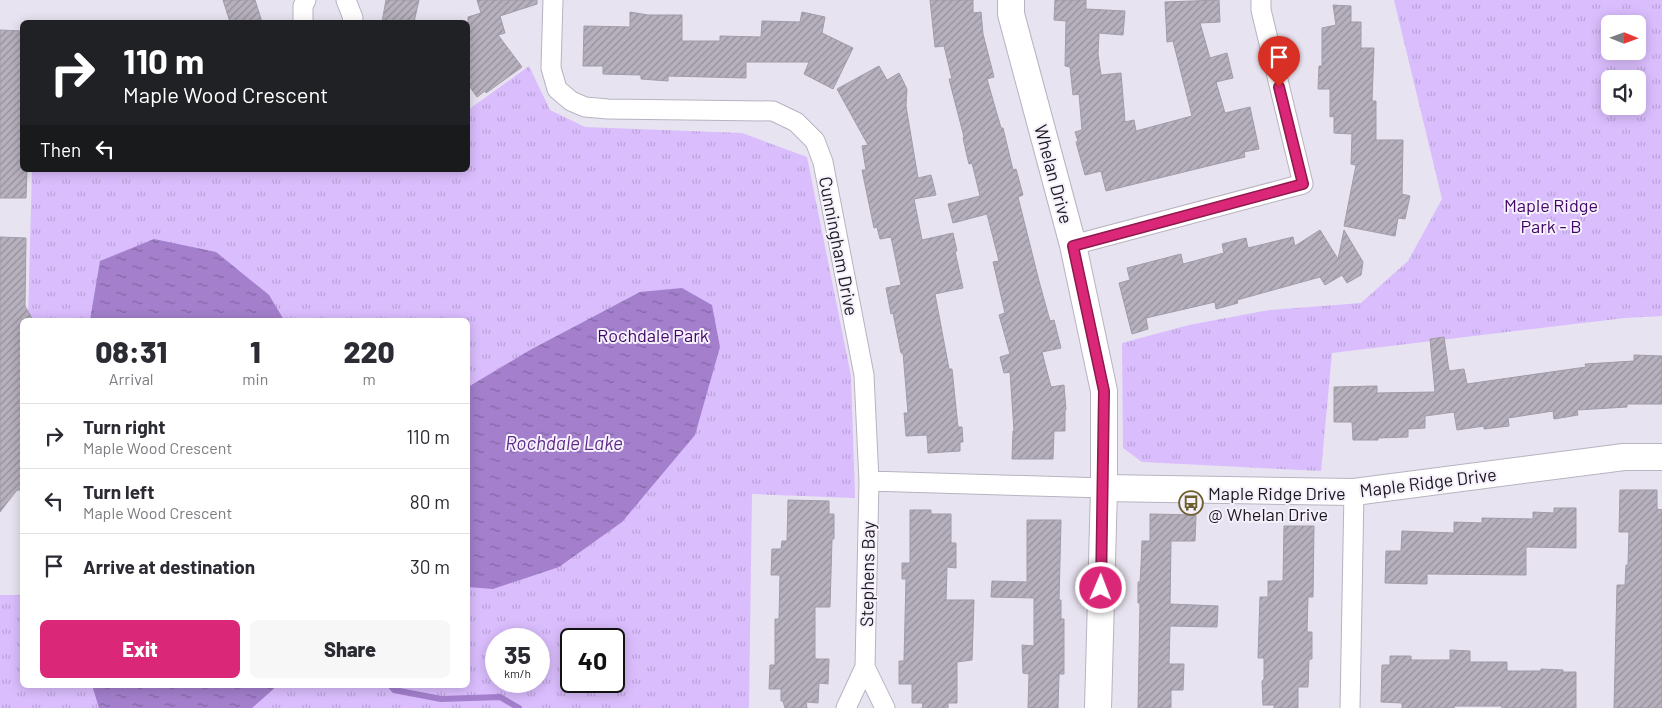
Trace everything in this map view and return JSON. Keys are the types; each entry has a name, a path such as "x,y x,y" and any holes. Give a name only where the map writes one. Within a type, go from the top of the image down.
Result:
{"street":[{"path":"303,20 302,6 306,0"},
{"path":"346,0 352,20"},
{"name":"Cunningham Drive","path":"554,0 551,68 557,89 571,101 585,107 608,109 773,110 796,122 815,141 823,162 864,375 869,481"},
{"name":"Whelan Drive","path":"1011,0 1011,14 1073,246 1104,391 1104,488 1098,708"},
{"path":"1073,246 1303,184 1261,10 1261,0"},
{"name":"Maple Ridge Drive","path":"1104,488 1354,492 1624,457 1662,457"},
{"path":"869,481 1104,488"},
{"name":"Stephens Bay","path":"846,708 865,667 869,481"},
{"path":"1350,708 1354,492"},
{"name":"Stephens Bay","path":"865,667 885,708"}],"green space":[{"name":"Maple Ridge Park - B","path":"1394,0 1662,0 1662,316 1625,318 1332,353 1321,471 1142,462 1123,448 1122,343 1189,325 1269,310 1361,303 1408,261 1442,199"},
{"name":"Rochdale Park","path":"529,66 550,110 585,127 742,133 807,157 851,376 855,498 752,494 749,708 0,708 0,595 20,595 20,688 470,688 470,318 28,318 32,172 470,172 470,109"}],"water":[{"path":"154,239 216,252 269,295 283,318 90,318 100,261"},
{"name":"Rochdale Lake","path":"682,288 712,305 720,347 695,435 622,522 559,567 493,589 470,587 470,386 530,350 640,292"},
{"path":"93,688 275,688 252,708 99,708"}],"building":[{"path":"223,0 255,0 261,20 229,20"},
{"path":"386,0 419,0 414,20 382,20"},
{"path":"477,0 537,0 537,4 500,16 505,33 498,35 522,67 486,93 485,91 477,97 470,87 470,20 468,20 468,17 481,13"},
{"path":"930,0 973,0 973,13 981,12 983,34 994,77 987,79 1001,128 1003,128 1013,170 1016,169 1023,195 1018,197 1039,281 1050,321 1054,320 1061,348 1042,352 1051,387 1064,385 1065,431 1054,431 1053,459 1012,459 1014,431 1010,372 1004,373 1000,357 1010,354 999,315 1005,313 993,262 999,261 987,214 953,223 948,204 980,196 972,163 969,164 967,156 949,79 952,79 944,46 935,47"},
{"path":"1055,0 1086,0 1086,9 1125,11 1123,35 1099,33 1098,54 1101,75 1121,73 1125,122 1134,120 1136,131 1192,116 1173,41 1167,42 1165,2 1219,0 1220,22 1200,23 1210,58 1227,53 1233,78 1216,82 1225,113 1250,107 1259,149 1244,152 1245,157 1106,191 1101,171 1085,175 1076,142 1078,141 1075,132 1082,130 1079,94 1073,95 1070,67 1065,66 1066,21 1054,20"},
{"path":"1333,5 1351,6 1351,22 1361,22 1361,48 1374,48 1372,101 1376,101 1376,140 1403,140 1402,194 1410,196 1405,219 1398,218 1395,236 1344,226 1356,165 1351,164 1352,134 1334,133 1334,116 1330,117 1330,89 1318,89 1319,66 1322,66 1322,28 1336,25"},
{"path":"630,12 648,15 682,15 682,41 720,41 720,36 761,37 762,21 800,22 802,12 825,17 822,33 853,48 833,89 804,74 809,62 746,62 746,78 668,76 668,81 641,79 641,75 603,74 603,66 583,66 584,26 630,27"},
{"path":"0,30 20,31 20,172 27,172 26,198 0,198"},
{"path":"879,66 887,80 899,73 907,89 906,106 918,178 931,175 936,195 914,199 922,240 953,233 957,251 955,251 963,288 935,294 949,369 952,369 958,427 962,427 963,442 960,442 960,451 928,453 927,435 906,436 904,413 908,413 903,353 901,353 886,288 901,285 891,237 880,239 877,227 874,228 862,170 866,170 862,146 868,145 837,89"},
{"path":"1320,230 1338,259 1344,230 1363,262 1361,275 1347,283 1342,275 1325,285 1320,277 1237,300 1238,303 1216,309 1215,302 1146,318 1148,329 1132,334 1119,283 1130,280 1127,268 1181,254 1183,264 1224,253 1222,244 1246,238 1248,248 1293,237 1295,246"},
{"path":"0,237 26,238 25,306 32,318 20,318 20,490 17,490 0,512"},
{"path":"1444,337 1449,371 1464,369 1467,384 1586,367 1585,364 1634,361 1634,355 1662,356 1662,404 1627,404 1627,407 1577,410 1578,415 1554,419 1553,411 1508,418 1509,426 1484,429 1484,426 1457,430 1454,412 1425,416 1425,428 1408,429 1408,437 1378,438 1378,440 1353,440 1352,422 1334,422 1334,387 1377,386 1377,393 1435,392 1430,339"},
{"path":"1620,490 1657,490 1657,509 1662,510 1662,708 1614,708 1617,585 1625,585 1629,532 1619,532"},
{"path":"788,500 829,501 829,514 834,514 830,607 815,607 815,659 829,659 828,684 819,683 818,703 806,702 807,708 785,708 783,701 781,701 781,689 769,689 770,665 775,665 775,619 779,619 780,575 771,575 772,549 781,549 782,541 787,541"},
{"path":"1554,508 1576,508 1576,548 1526,547 1526,575 1427,574 1427,584 1385,583 1386,551 1401,551 1402,531 1454,533 1454,522 1482,523 1482,518 1533,519 1533,512 1554,513"},
{"path":"910,510 931,510 931,514 951,514 951,543 956,543 956,568 947,567 946,600 974,600 972,660 957,662 957,703 948,703 948,708 922,708 923,703 912,703 912,684 899,684 899,661 904,661 906,579 902,579 902,563 910,563"},
{"path":"1150,514 1196,515 1195,541 1171,541 1170,604 1218,606 1217,627 1170,626 1169,664 1184,664 1183,690 1171,690 1171,708 1138,708 1140,603 1138,603 1138,582 1140,582 1142,541 1150,541"},
{"path":"1027,520 1061,520 1059,600 1061,600 1061,619 1064,619 1064,674 1059,674 1058,708 1028,708 1029,674 1023,673 1022,645 1034,646 1034,598 991,597 992,581 1027,582"},
{"path":"1284,526 1314,526 1313,597 1308,597 1307,632 1312,632 1312,659 1309,659 1308,687 1298,687 1298,708 1274,708 1274,705 1263,705 1262,681 1264,679 1264,658 1258,658 1260,597 1268,597 1268,581 1283,581"},
{"path":"1450,650 1470,651 1470,662 1507,662 1507,671 1541,671 1541,669 1576,672 1576,708 1454,706 1454,708 1402,708 1402,703 1381,702 1382,665 1390,665 1390,656 1411,656 1411,660 1450,660"}],"waterway":[{"path":"392,688 394,690 441,699 500,697 519,708"}],"place":[{"name":"Maple Ridge Drive @ Whelan Drive","path":"1191,503"}],"route":[{"path":"1101,588 1104,391 1073,246 1303,184 1279,87"}]}
